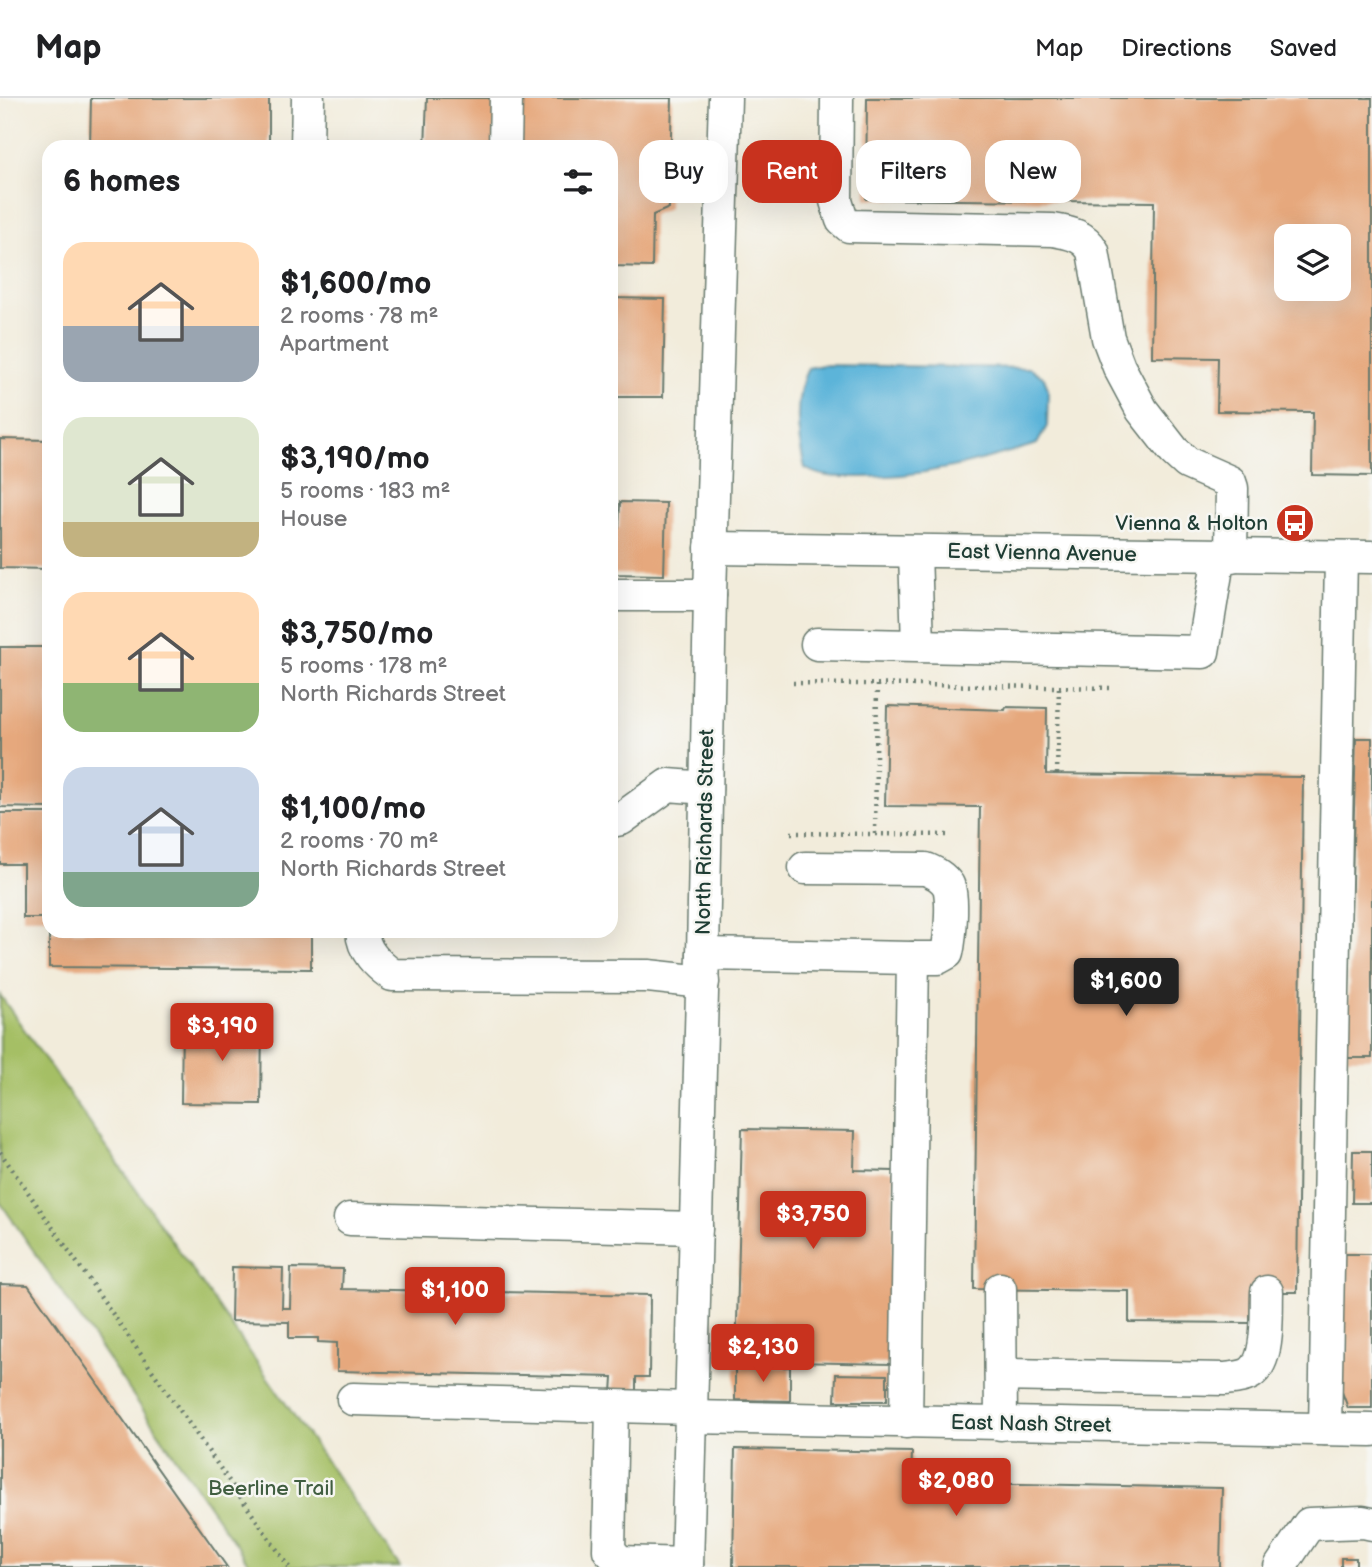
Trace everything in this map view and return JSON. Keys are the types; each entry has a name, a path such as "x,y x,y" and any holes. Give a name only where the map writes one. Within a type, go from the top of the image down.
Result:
{"street":[{"path":"307,140 308,98"},
{"path":"505,140 506,98"},
{"name":"North Richards Street","path":"687,1566 711,548 725,98"},
{"path":"817,645 1203,652 1225,555 1232,488 1230,482 1187,463 1174,451 1142,410 1119,367 1108,338 1093,251 1080,237 1053,230 849,226 842,220 836,201 837,98"},
{"name":"East Vienna Avenue","path":"711,548 1357,557"},
{"path":"915,552 918,645"},
{"path":"1325,1429 1357,557"},
{"path":"618,595 710,595"},
{"path":"618,820 668,785 706,788"},
{"path":"363,938 376,963 392,975 648,976 703,968 938,958 947,953 950,888 939,874 926,869 805,868"},
{"path":"906,1423 913,958"},
{"path":"350,1219 695,1228"},
{"path":"1000,1289 1001,1424"},
{"path":"1001,1375 1225,1380 1250,1374 1259,1364 1265,1341 1267,1292"},
{"name":"East Nash Street","path":"353,1399 611,1406 690,1413 906,1423 1372,1430"},
{"path":"611,1406 609,1550 620,1562 687,1566"},
{"path":"1280,1567 1309,1524 1372,1524"}],"path":[{"path":"793,683 1113,688"},
{"path":"875,834 877,685"},
{"path":"1057,774 1059,687"},
{"path":"790,833 949,835"},
{"path":"0,1152 289,1567"}],"green space":[{"name":"Beerline Trail","path":"0,995 400,1567 251,1567 0,1202"}],"water":[{"path":"823,365 1030,368 1044,378 1048,389 1047,426 1037,444 949,468 881,477 817,474 805,468 798,430 798,404 808,368"}],"building":[{"path":"91,98 269,98 269,140 90,140"},
{"path":"427,98 496,98 495,140 425,140"},
{"path":"519,98 672,98 671,140 639,140 639,203 669,203 669,208 653,215 652,267 618,266 618,140 518,140"},
{"path":"867,98 1372,98 1372,476 1312,475 1313,412 1217,411 1218,358 1152,357 1154,202 1081,201 1081,140 985,140 985,200 971,200 971,140 867,140"},
{"path":"618,298 665,299 663,397 618,397"},
{"path":"0,439 42,440 42,569 0,568"},
{"path":"620,502 666,503 664,575 618,574"},
{"path":"0,647 42,647 42,808 0,807"},
{"path":"887,706 1005,710 1006,707 1047,708 1046,774 1303,777 1297,1292 1251,1292 1250,1323 1129,1322 1129,1291 974,1289 980,807 885,806"},
{"path":"1356,738 1372,738 1372,1058 1347,1058"},
{"path":"0,813 42,813 42,918 23,918 23,864 0,864"},
{"path":"49,938 311,938 311,969 49,967"},
{"path":"182,1022 262,1022 261,1104 181,1103"},
{"path":"742,1129 855,1131 854,1170 894,1171 891,1364 736,1361"},
{"path":"1353,1151 1372,1151 1372,1203 1352,1203"},
{"path":"1342,1254 1372,1254 1372,1408 1348,1408 1341,1389"},
{"path":"232,1267 283,1268 282,1308 290,1308 291,1268 343,1269 342,1289 650,1295 649,1377 636,1377 636,1393 612,1393 613,1377 337,1371 337,1343 318,1342 318,1338 289,1338 289,1322 231,1321"},
{"path":"0,1284 28,1285 227,1567 0,1567"},
{"path":"735,1367 790,1367 790,1401 735,1400"},
{"path":"836,1374 887,1375 887,1401 835,1401"},
{"path":"735,1449 912,1452 911,1482 1222,1488 1220,1567 733,1567"},
{"path":"1341,1558 1356,1558 1356,1567 1341,1567"}],"place":[{"name":"Vienna & Holton","path":"1295,523"}]}
